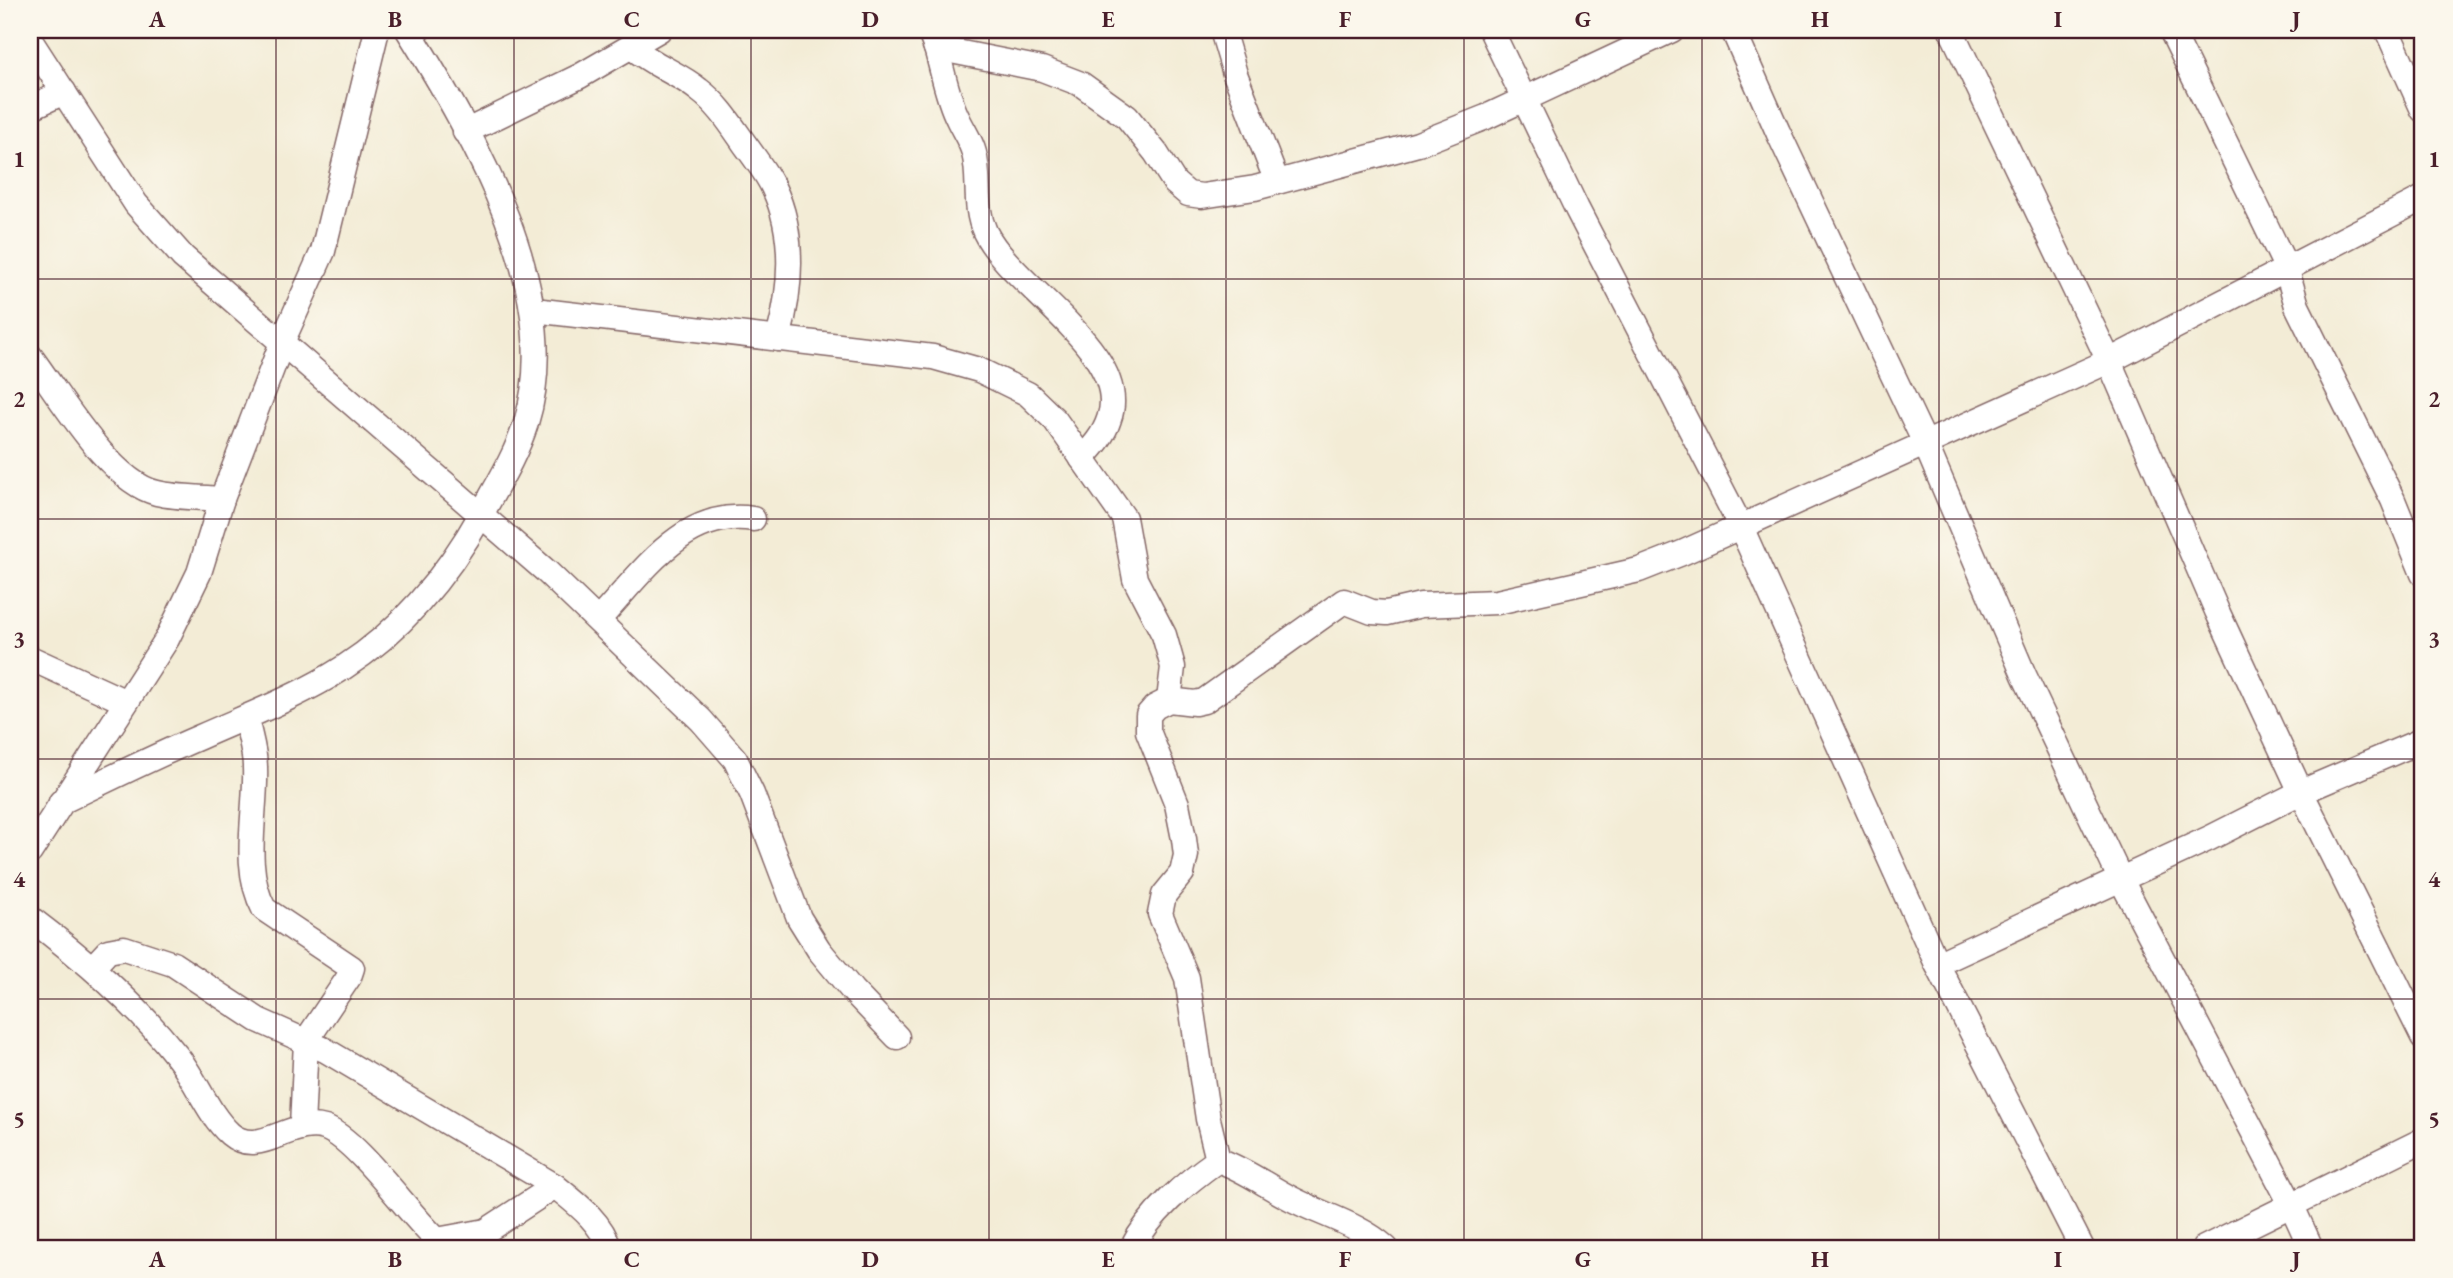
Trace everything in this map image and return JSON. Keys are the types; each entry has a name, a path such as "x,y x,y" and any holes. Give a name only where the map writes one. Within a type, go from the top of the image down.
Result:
{"street":[{"path":"30,852 167,639 199,573 222,499 283,340 323,251 377,30"},
{"path":"61,803 163,753 246,718 342,669 376,644 444,576 505,473 526,422 535,363 534,310 508,218 465,132 408,30"},
{"path":"465,132 580,76 659,30"},
{"path":"1222,30 1235,74 1277,182"},
{"path":"1491,30 1577,209 1740,524 1937,964 2082,1248"},
{"path":"932,39 1042,69 1081,84 1127,117 1156,153 1175,183 1188,194 1202,196 1277,182 1418,144 1524,99 1672,30"},
{"path":"1733,30 1778,132 1925,443 2024,675 2120,878 2291,1204 2311,1248"},
{"path":"1951,30 2109,361 2217,611 2301,792 2423,1037"},
{"path":"2171,30 2286,267 2297,306 2393,500 2423,574"},
{"path":"2386,30 2423,110"},
{"path":"932,39 957,118 974,152 978,208 986,235 1009,265 1092,350 1104,367 1111,393 1110,418 1098,441 1082,459"},
{"path":"30,40 144,213 183,257 283,340 598,620 701,720 735,759 752,794 799,918 844,980 897,1037"},
{"path":"632,47 653,65 697,88 715,104 773,186 785,215 789,250 786,307 778,339"},
{"path":"30,108 64,92"},
{"path":"1217,1160 1208,1119 1187,978 1160,914 1164,895 1182,873 1186,855 1177,804 1148,731 1148,715 1155,707 1169,700 1195,703 1204,701 1344,601 1372,612 1387,613 1421,605 1497,602 1639,570 2109,361 2423,198"},
{"path":"534,310 933,357 979,370 1028,394 1055,420 1124,518 1135,579 1164,635 1173,667 1169,700"},
{"path":"30,356 108,459 131,480 156,493 222,499"},
{"path":"598,620 674,540 691,528 715,519 753,519"},
{"path":"30,658 126,702"},
{"path":"246,718 255,765 253,840 258,897 264,909 346,961 352,968 306,1041 302,1127"},
{"path":"1937,964 2210,838 2301,792 2423,740"},
{"path":"30,918 93,967 144,1017 178,1058 228,1132 242,1143 254,1143 302,1127 325,1128 341,1139 438,1240 486,1231 555,1186"},
{"path":"93,967 108,951 124,948 151,954 195,977 258,1020 306,1041 451,1122 555,1186 582,1208 606,1238 609,1248"},
{"path":"2204,1248 2423,1140"},
{"path":"1132,1248 1139,1234 1187,1184 1217,1160"},
{"path":"1217,1160 1236,1166 1289,1198 1353,1226 1386,1248"}]}
